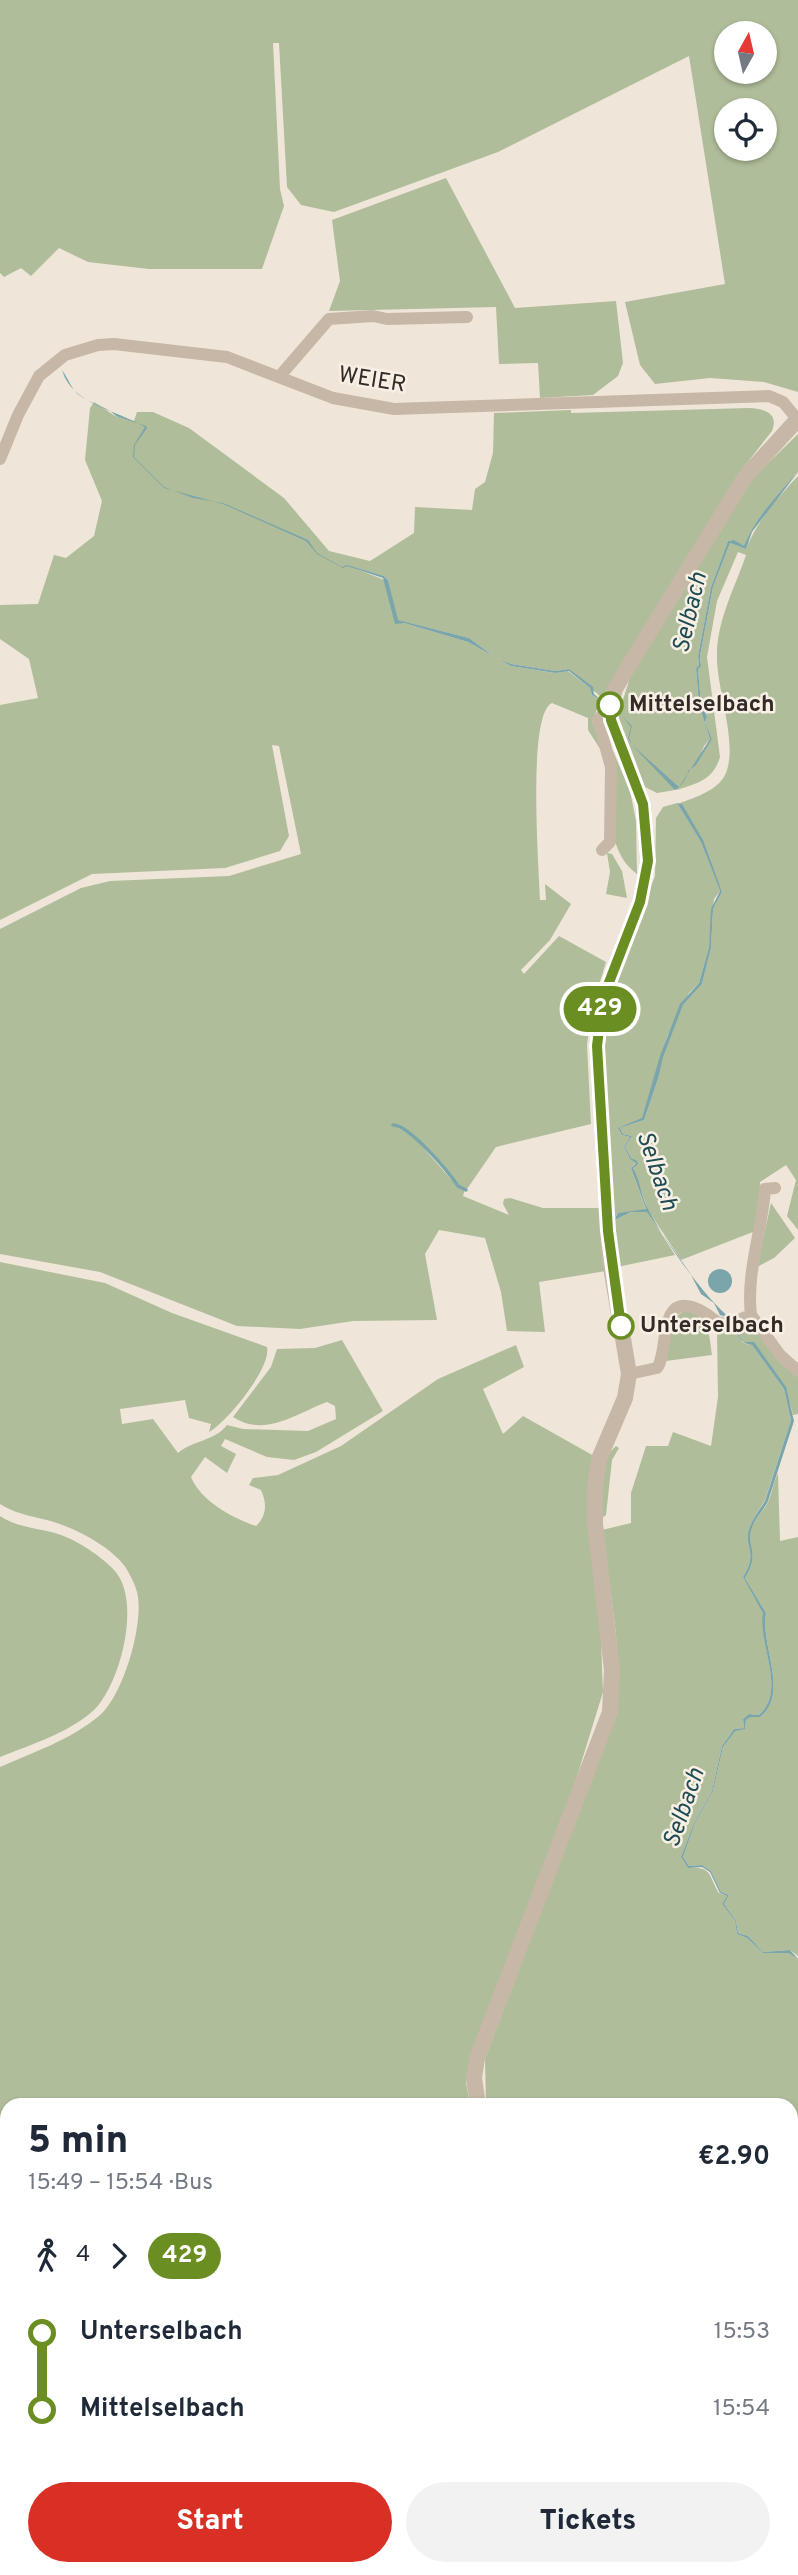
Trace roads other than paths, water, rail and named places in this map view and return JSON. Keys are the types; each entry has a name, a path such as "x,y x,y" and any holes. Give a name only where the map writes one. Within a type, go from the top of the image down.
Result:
{"street":[{"path":"279,377 329,319 373,316 387,319 467,317"},
{"name":"WEIER","path":"0,459 18,415 39,376 65,355 82,348 114,344 227,357 333,398 394,409 769,396 783,402 798,420"},
{"path":"602,850 610,842 611,767 598,720 610,705 622,678 731,498 757,460 798,420"},
{"path":"477,2098 474,2078 477,2058 610,1712 612,1670 595,1524 595,1487 599,1459 625,1398 629,1374 610,1261 597,1046 603,998 644,890 647,836 643,804 611,720 610,705"},
{"path":"775,1188 765,1189 764,1217 752,1267 751,1315 780,1356 798,1371"},
{"path":"629,1374 656,1368 663,1360 668,1317 674,1310 686,1306 698,1309 718,1324 726,1324 751,1315"}],"water":[{"path":"110,411 134,421 138,423 116,416"},
{"path":"138,423 147,428 135,445 134,457 164,487 173,491 164,488 133,457 134,445 145,427"},
{"path":"798,472 752,532 746,549 730,543 713,587 700,656 701,666 698,669 701,705 707,716 705,722 712,739 691,769 710,739 699,705 696,668 699,665 698,656 711,587 728,541 734,540 744,546 761,516"},
{"path":"173,491 213,501 193,498"},
{"path":"213,501 308,540 317,553 342,567 347,565 384,576 388,580 398,620 469,638 494,656 468,642 404,623 395,624 383,578 347,566 343,568 317,554 306,541"},
{"path":"498,659 511,664 555,671 569,669 593,687 594,694 601,700 592,695 590,688 569,671 555,673 511,666"},
{"path":"632,745 679,787 675,790"},
{"path":"677,803 682,804 703,840 722,892 713,909 711,948 702,984 683,1005 663,1057 644,1120 620,1128 623,1134 632,1136 625,1147 631,1158 637,1161 638,1164 633,1168 648,1209 663,1235 647,1212 631,1212 613,1221 618,1213 646,1209 631,1168 636,1163 630,1159 624,1147 630,1137 622,1135 618,1128 642,1118 660,1056 680,1004 699,983 709,947 711,909 720,891 701,842"},
{"path":"720,1269 731,1276 732,1281 725,1292 720,1293 709,1286 708,1281 715,1270"},
{"path":"691,1274 730,1318 720,1315 714,1303 701,1294"},
{"path":"737,1325 739,1336 744,1342 754,1342 786,1387 794,1421 768,1501 751,1530 753,1557 745,1578 766,1613 765,1626 774,1682 773,1695 769,1707 760,1717 746,1720 745,1729 735,1731 723,1747 713,1791 695,1823 683,1857 689,1866 702,1865 711,1871 721,1892 729,1895 724,1904 736,1921 738,1933 748,1936 763,1952 790,1950 798,1959 789,1953 763,1953 747,1938 737,1934 735,1921 722,1904 727,1896 720,1893 710,1872 702,1867 688,1868 681,1857 694,1823 712,1791 722,1746 734,1729 744,1728 743,1719 749,1714 759,1715 767,1705 771,1693 763,1613 743,1577 750,1561 749,1529 765,1501 791,1420 784,1389 752,1345 745,1343 740,1339 734,1326"}],"waterway":[{"path":"393,1125 418,1140 458,1186 466,1190"}],"place":[{"name":"Mittelselbach","path":"610,705"},
{"name":"Unterselbach","path":"621,1326"}],"water label":[{"name":"Selbach","path":"691,613"},
{"name":"Selbach","path":"656,1171"},
{"name":"Selbach","path":"685,1808"}]}
